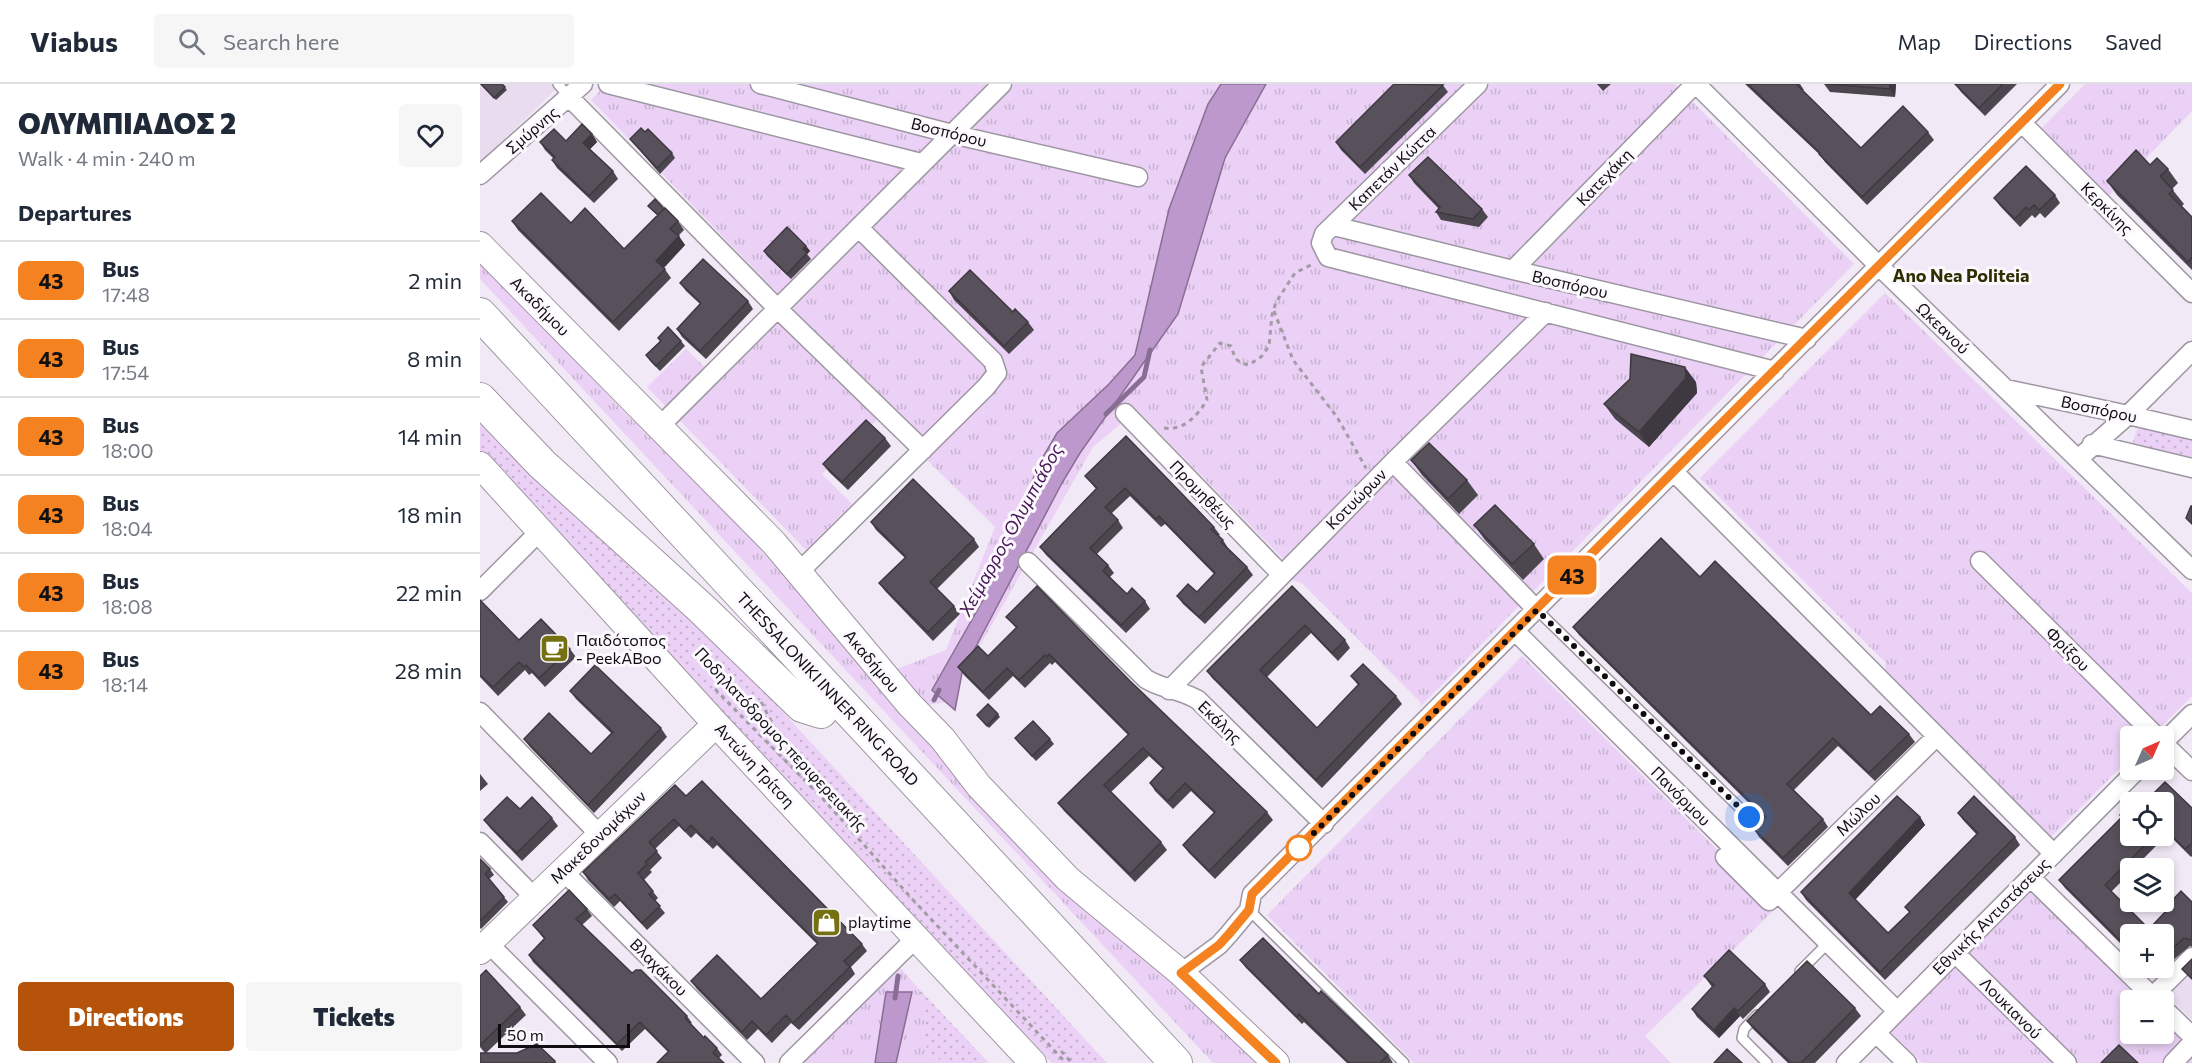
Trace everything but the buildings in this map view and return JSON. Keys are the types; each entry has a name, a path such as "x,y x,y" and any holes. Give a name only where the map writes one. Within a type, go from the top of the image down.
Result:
{"highway":[{"name":"THESSALONIKI INNER RING ROAD","path":"480,314 1176,1063"},
{"name":"THESSALONIKI INNER RING ROAD","path":"480,345 1146,1063"},
{"path":"480,399 542,464 696,603 802,706 821,712"}],"street":[{"name":"Σμύρνης","path":"480,175 564,90 583,84"},
{"path":"608,84 921,163"},
{"name":"Βοσπόρου","path":"760,84 952,134 1138,177"},
{"path":"660,426 1002,84"},
{"name":"Καπετάν Κώττα","path":"1328,257 1321,247 1324,234 1478,84"},
{"name":"Ωκεανού","path":"1695,84 2192,570"},
{"name":"Κατεχάκη","path":"1513,270 1695,84"},
{"path":"1181,973 1219,945 1249,910 1252,894 2060,84"},
{"path":"564,90 778,309 923,450"},
{"name":"Κερκίνης","path":"2022,123 2192,292"},
{"name":"Βοσπόρου","path":"1334,226 1807,339"},
{"path":"799,572 987,387 997,372 993,361 859,228"},
{"name":"Ακαδήμου","path":"480,245 758,525 909,704 942,738 987,795 1068,879 1181,973 1276,1063"},
{"name":"Βοσπόρου","path":"1328,257 1775,370"},
{"name":"Κοτυώρων","path":"1169,690 1281,574 1545,312"},
{"path":"2078,459 2092,444 2128,415 2192,351"},
{"name":"Βοσπόρου","path":"2006,389 2192,430"},
{"name":"Προμηθέως","path":"1129,417 1281,574"},
{"path":"2092,444 2192,468"},
{"path":"1393,462 1537,610"},
{"name":"Αντώνη Τρίτση","path":"480,465 716,724 1033,1063"},
{"path":"1674,472 2054,854"},
{"path":"480,591 540,531"},
{"name":"Φρίξου","path":"1980,561 2146,726"},
{"name":"Εκάλης","path":"1028,562 1146,678 1169,690 1190,695 1198,700 1324,824"},
{"name":"Πανόρμου","path":"1515,631 1897,1011"},
{"path":"480,712 600,835"},
{"path":"2174,732 2192,714"},
{"name":"Μακεδονομάχων","path":"484,947 716,724"},
{"name":"Μώλου","path":"1778,891 1938,736"},
{"path":"2174,754 2192,771"},
{"name":"Εθνικής Αντιστάσεως","path":"1846,1063 2127,780"},
{"path":"480,842 535,898"},
{"name":"Βλαχάκου","path":"563,871 755,1063"},
{"path":"2030,877 2145,990"},
{"path":"789,1063 917,937"},
{"path":"484,947 608,1063"},
{"name":"Λουκιανού","path":"1955,953 2067,1063"},
{"path":"2166,990 2192,957"},
{"path":"2174,1019 2192,1036"},
{"path":"1876,1032 1907,1063"},
{"path":"2173,1063 2192,1043"}],"lane":[{"path":"1537,610 1749,817"},
{"path":"1249,910 1404,1063"},
{"path":"1796,975 1828,943"},
{"path":"1764,1008 1742,1033 1742,1038 1767,1063"}],"path":[{"path":"1129,417 1174,429 1197,415 1207,400 1201,367 1212,352 1220,343 1231,346 1235,359 1239,363 1249,365 1262,356 1269,346 1274,309 1295,273 1328,257"},
{"path":"1274,309 1293,360 1337,417 1374,481"},
{"name":"Ποδηλατόδρομος περιφερειακής","path":"712,685 824,800 914,901 1066,1063"},
{"path":"1061,1051 1072,1063"}],"shaded area":[{"path":"480,84 561,84 480,163"},
{"path":"1221,84 1266,84 1225,158 1178,314 1080,453 1062,483 962,673 955,710 932,690 983,600 1040,462 1057,433 1109,384 1135,355 1169,209 1208,104"},
{"path":"2192,969 2192,1020 2174,1002 2174,990 2172,990"},
{"path":"886,992 912,992 896,1063 875,1063"}],"green space":[{"path":"607,84 1675,84 1854,264 1419,708 1421,703 1303,584 1290,579 1296,572 1137,410 1093,447 970,663 963,670 947,702 927,705 897,669 946,650 995,527 927,460 936,450 891,406 822,474 852,504 806,550 647,387 686,349 717,379 791,307 591,100"},
{"path":"2085,84 2192,84 2192,111 2109,196 2042,128"},
{"path":"480,262 622,410 747,534 829,628 1260,1063 1213,1063 480,279"},
{"path":"1885,293 2192,593 2192,696 2162,726 2120,726 2120,768 2049,839 1886,677 1885,662 1700,478"},
{"path":"480,413 707,630 1107,1063 1052,1063 480,456"},
{"path":"2139,424 2192,437 2192,461 2131,447"},
{"path":"1522,656 1776,908 1645,1036 1671,1063 1414,1063 1267,915"},
{"path":"2031,892 2132,990 2120,990 2120,1044 2174,1044 2174,1032 2192,1050 2192,1063 1922,1063 1891,1032"},
{"path":"897,964 919,989 925,1015 923,1039 930,1053 945,1063 801,1063"},
{"path":"919,989 989,1063 945,1063 930,1053 923,1040 925,1015"}],"waterway":[{"name":"Χείμαρρος Ολυμπιάδος","path":"1106,414 1144,377 1150,350"},
{"name":"Χείμαρρος Ολυμπιάδος","path":"934,700 939,690"},
{"name":"Χείμαρρος Ολυμπιάδος","path":"895,998 898,976"}],"bus line":[{"name":"43","path":"1276,1063 1181,973 1219,945 1249,910 1252,894 2060,84"}],"place":[{"name":"Παιδότοπος - PeekABoo","path":"555,649"},
{"name":"playtime","path":"827,922"}],"district":[{"name":"Ano Nea Politeia","path":"1961,276"}],"route":[{"path":"1299,848 1295,852 1537,610 1749,817"}]}
